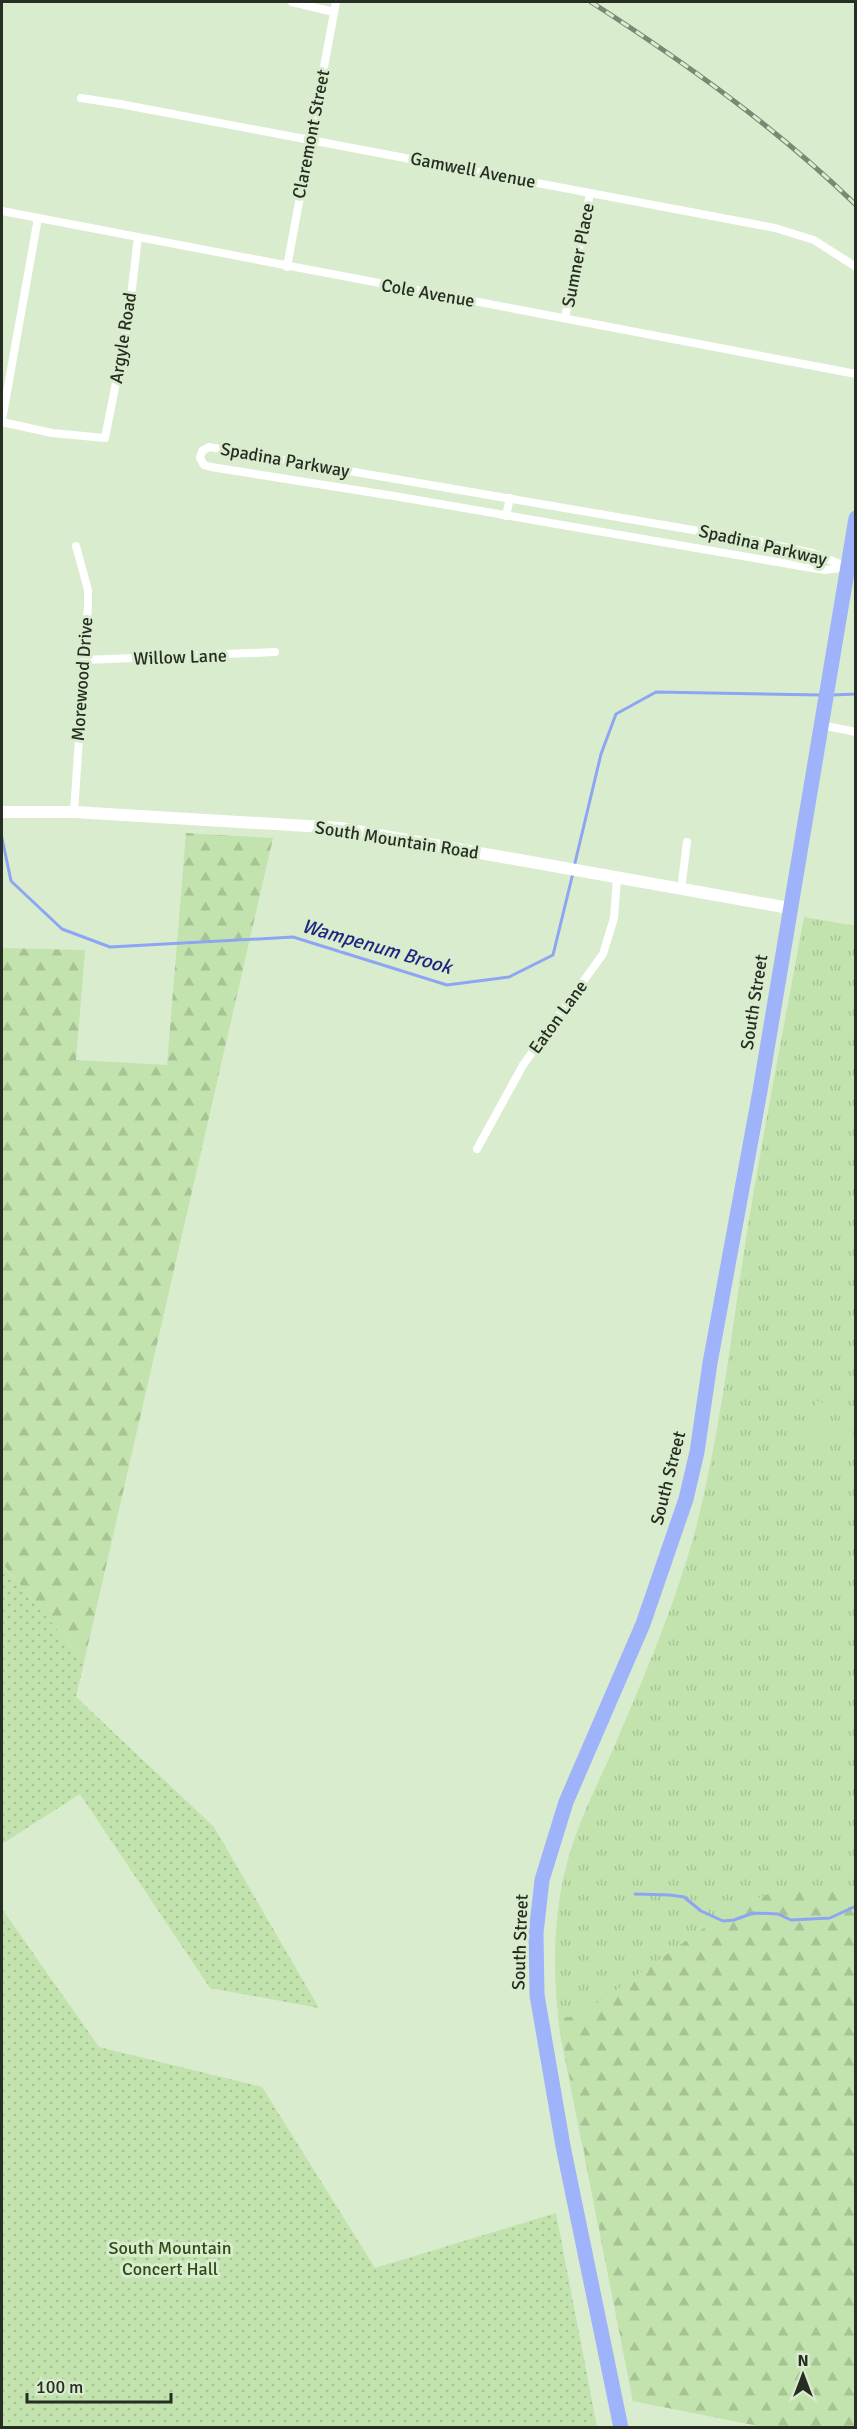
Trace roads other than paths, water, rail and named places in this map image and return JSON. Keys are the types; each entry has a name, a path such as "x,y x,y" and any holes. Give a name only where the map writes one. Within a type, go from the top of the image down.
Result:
{"highway":[{"name":"South Street","path":"621,2427 563,2146 537,1995 536,1933 542,1880 566,1802 643,1624 686,1498 697,1452 712,1353 760,1091 789,908 855,528"}],"street":[{"path":"292,2 334,12"},
{"name":"Claremont Street","path":"287,267 336,2"},
{"name":"Gamwell Avenue","path":"81,98 793,232 814,240 855,267"},
{"name":"Sumner Place","path":"566,318 590,193"},
{"name":"Cole Avenue","path":"2,212 855,374"},
{"path":"2,421 38,218"},
{"name":"Argyle Road","path":"2,421 52,433 105,438 128,322 138,237"},
{"name":"Spadina Parkway","path":"209,447 662,524 812,553 848,567 825,570 812,568 211,467 201,462 201,454 209,447"},
{"path":"506,516 510,498"},
{"path":"658,541 662,524"},
{"name":"Morewood Drive","path":"74,812 88,590 76,546"},
{"name":"Willow Lane","path":"85,660 275,652"},
{"path":"821,725 855,732"},
{"name":"South Mountain Road","path":"2,812 74,812 340,828 789,908"},
{"path":"681,890 687,842"},
{"name":"Eaton Lane","path":"477,1149 523,1065 603,954 614,918 617,878"}],"waterway":[{"name":"Wampenum Brook","path":"574,867 601,754 616,714 656,692 823,695"},
{"name":"Wampenum Brook","path":"832,695 856,694"},
{"name":"Wampenum Brook","path":"2,838 11,881 62,929 110,947 293,937 447,985 509,977 553,955 573,873"},
{"path":"635,1894 684,1897 701,1911 723,1921 734,1920 753,1913 778,1914 791,1920 830,1918 856,1906"}],"railway":[{"path":"591,2 660,48 762,122 856,205"}],"park label":[{"name":"South Mountain Concert Hall","path":"170,2258"}]}
